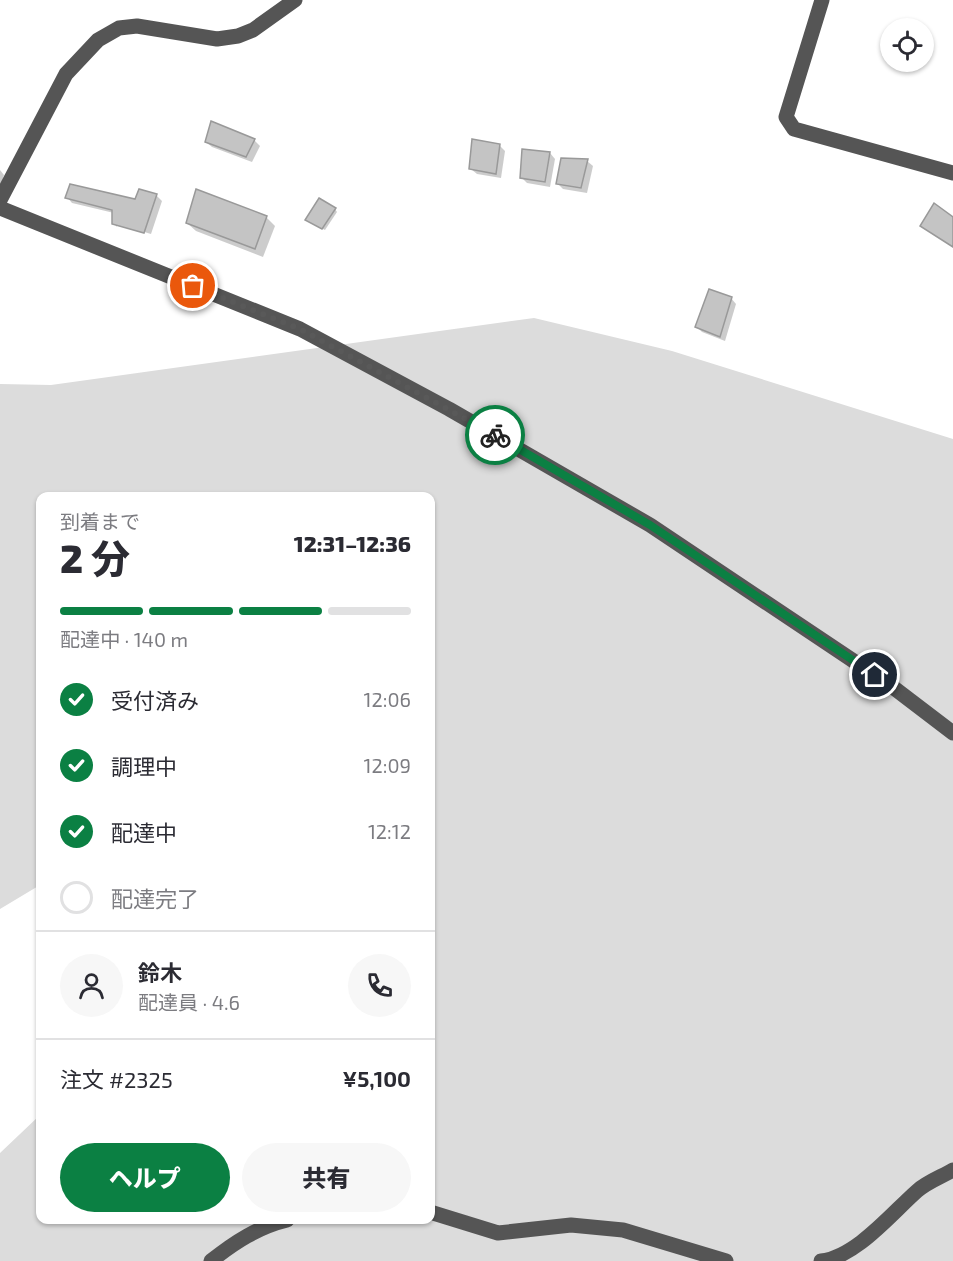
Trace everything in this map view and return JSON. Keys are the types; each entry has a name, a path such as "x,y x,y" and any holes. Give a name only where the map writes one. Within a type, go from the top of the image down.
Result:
{"street":[{"path":"0,200 66,74 98,40 119,28 138,26 217,39 237,36 253,30 295,0"},
{"path":"822,0 786,117 794,129 953,173"},
{"path":"0,208 300,329 449,409 650,525 894,688 953,733"},
{"path":"821,1261 834,1260 858,1245 920,1189 953,1170"},
{"path":"435,1214 498,1233 571,1225 623,1230 726,1261"},
{"path":"211,1261 235,1241 271,1224"}],"shaded area":[{"path":"534,318 672,351 953,439 953,1261 0,1261 0,1153 36,1119 36,1224 435,1224 435,492 36,492 36,887 0,909 0,384 51,385"}],"building":[{"path":"211,121 255,139 246,157 205,142"},
{"path":"472,139 500,144 496,174 469,169"},
{"path":"522,149 550,152 545,182 520,178"},
{"path":"561,158 588,159 581,188 556,184"},
{"path":"70,184 135,199 139,189 157,194 144,233 112,224 112,210 65,198"},
{"path":"196,189 267,216 255,249 186,223"},
{"path":"319,198 336,208 322,229 305,220"},
{"path":"934,203 953,217 953,247 920,226"},
{"path":"709,289 732,297 720,337 695,327"}],"way so far":[{"path":"193,286 300,329 495,435"}],"route":[{"path":"495,435 650,525 875,675"}]}
